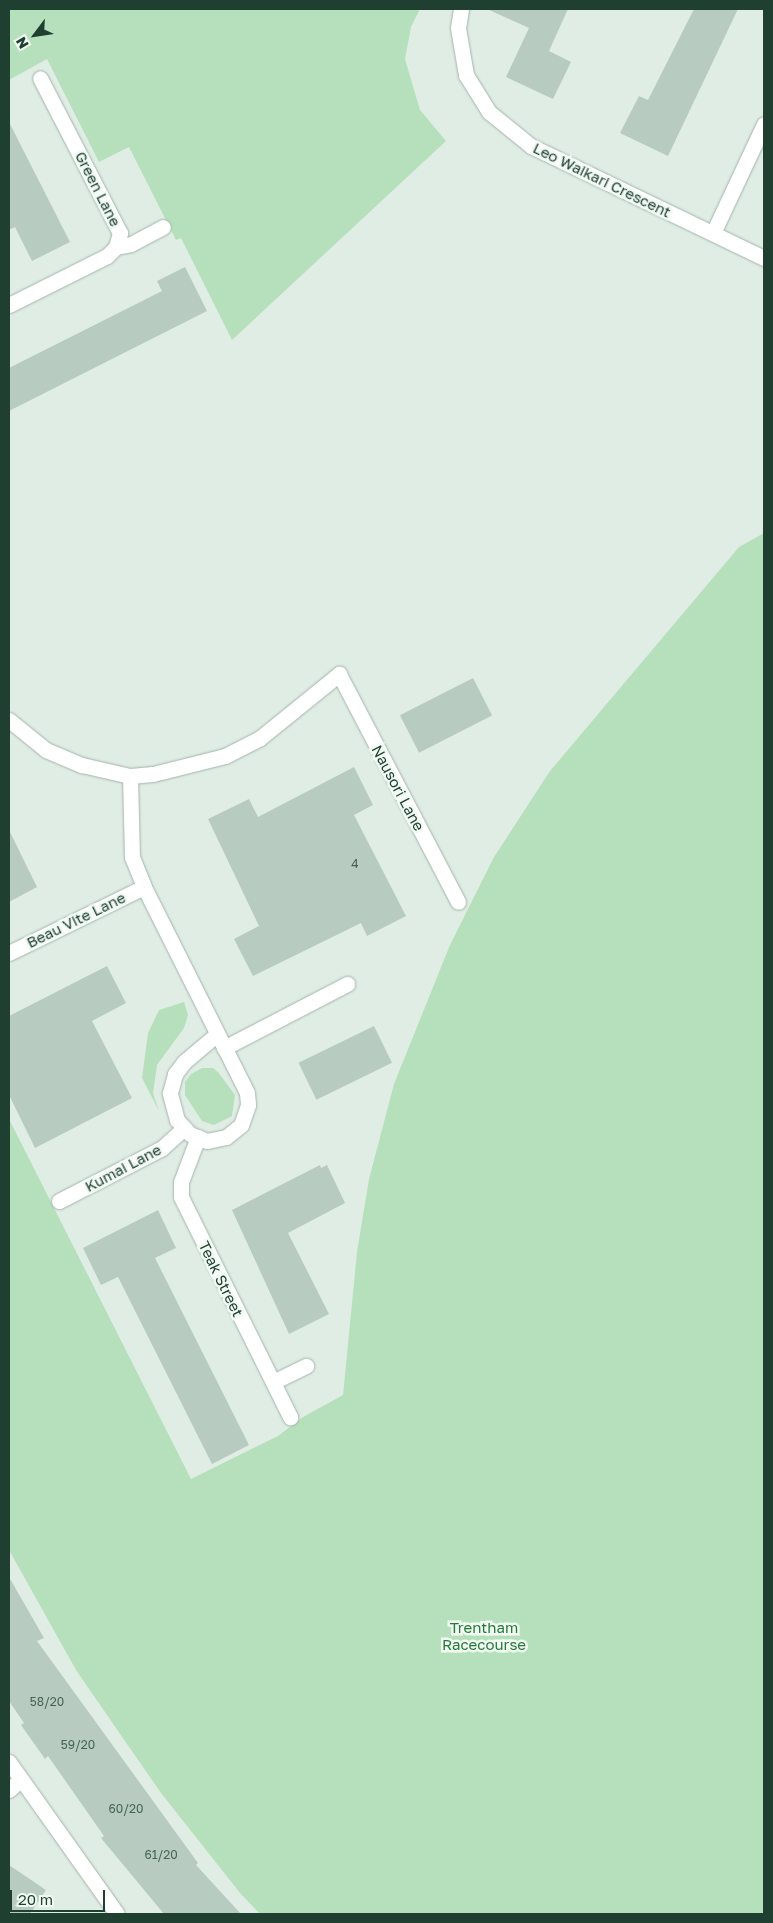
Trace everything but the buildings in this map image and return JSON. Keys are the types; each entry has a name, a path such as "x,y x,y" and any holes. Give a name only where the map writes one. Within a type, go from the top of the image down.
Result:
{"street":[{"name":"Leo Waikari Crescent","path":"461,9 458,28 466,75 490,112 531,146 764,258"},
{"name":"Green Lane","path":"9,305 107,256 116,247 120,234 114,217 40,78"},
{"path":"713,233 764,124"},
{"path":"116,247 132,244 163,227"},
{"name":"Nausori Lane","path":"130,776 177,770 225,756 260,738 339,674 458,902"},
{"path":"9,720 46,750 82,765 130,776 129,837 132,857 144,887 220,1041 248,1093 245,1116 241,1126 226,1137 207,1141 198,1138 184,1128 171,1108 170,1093 175,1074 194,1051 220,1041 348,984"},
{"name":"Beau Vite Lane","path":"9,953 144,887"},
{"name":"Kumai Lane","path":"59,1202 162,1148 184,1128"},
{"name":"Teak Street","path":"198,1138 181,1182 182,1197 290,1417"},
{"path":"273,1382 306,1366"},
{"path":"9,1762 15,1785 117,1914"}],"green space":[{"path":"9,9 420,9 411,27 405,59 420,110 446,141 232,340 181,238 176,240 129,147 99,162 47,59 9,80"},
{"name":"Trentham Racecourse","path":"764,533 764,1914 260,1914 240,1893 161,1793 118,1731 76,1670 9,1550 9,1119 191,1479 278,1436 303,1417 343,1395 357,1252 369,1179 394,1084 450,945 494,857 550,771 739,547"},
{"path":"184,1002 188,1015 184,1028 157,1065 153,1093 159,1111 142,1078 148,1033 159,1010"},
{"path":"202,1068 213,1068 218,1072 235,1095 232,1116 214,1125 202,1121 185,1095 185,1082 191,1074"}]}
